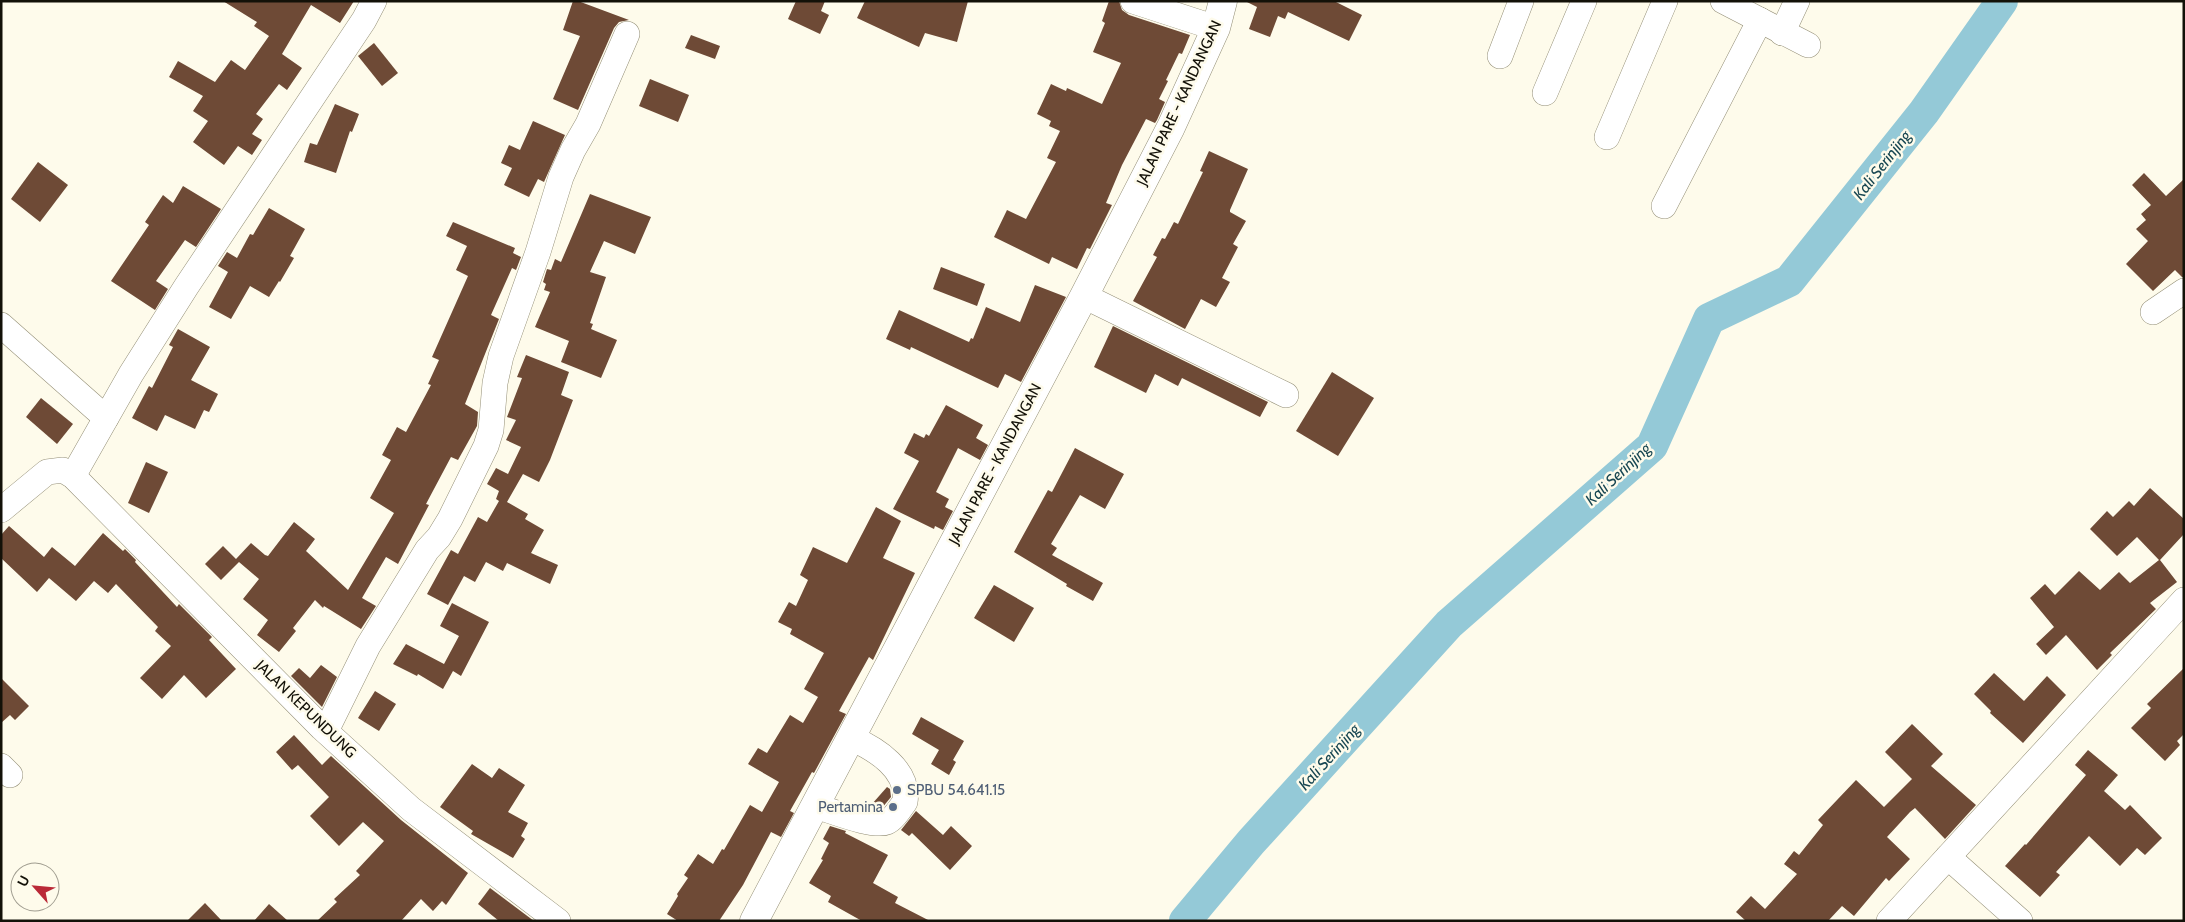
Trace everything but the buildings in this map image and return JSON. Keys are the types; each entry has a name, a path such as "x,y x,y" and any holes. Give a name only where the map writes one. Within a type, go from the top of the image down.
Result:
{"main road":[{"name":"JALAN PARE - KANDANGAN","path":"754,921 1084,296 1171,127 1216,28 1223,1"}],"street":[{"path":"1,510 47,472 63,470 73,476 130,374 364,20 374,1"},
{"path":"1133,1 1216,28"},
{"path":"1500,56 1522,1"},
{"path":"1545,93 1584,1"},
{"path":"1607,138 1665,1"},
{"path":"1724,1 1808,45"},
{"path":"1782,33 1797,1"},
{"path":"1664,206 1760,20"},
{"path":"326,731 368,646 427,550 450,519 486,446 491,430 494,383 501,356 538,252 561,177 570,156 588,124 627,34"},
{"path":"2153,312 2184,291"},
{"path":"1084,296 1286,395"},
{"path":"1,326 106,418"},
{"name":"JALAN KEPUNDUNG","path":"73,476 326,731 411,809 558,921"},
{"path":"1889,921 2184,600"},
{"path":"815,806 882,824 890,820 905,802 906,795 901,780 885,757 874,748 850,738"},
{"path":"1948,857 2020,921"}],"waterway":[{"name":"Kali Serinjing","path":"1185,921 1251,842 1449,624 1652,446 1709,319 1789,281 1924,112 2002,1"}],"place":[{"name":"SPBU 54.641.15","path":"897,790"},
{"name":"Pertamina","path":"893,807"}]}
